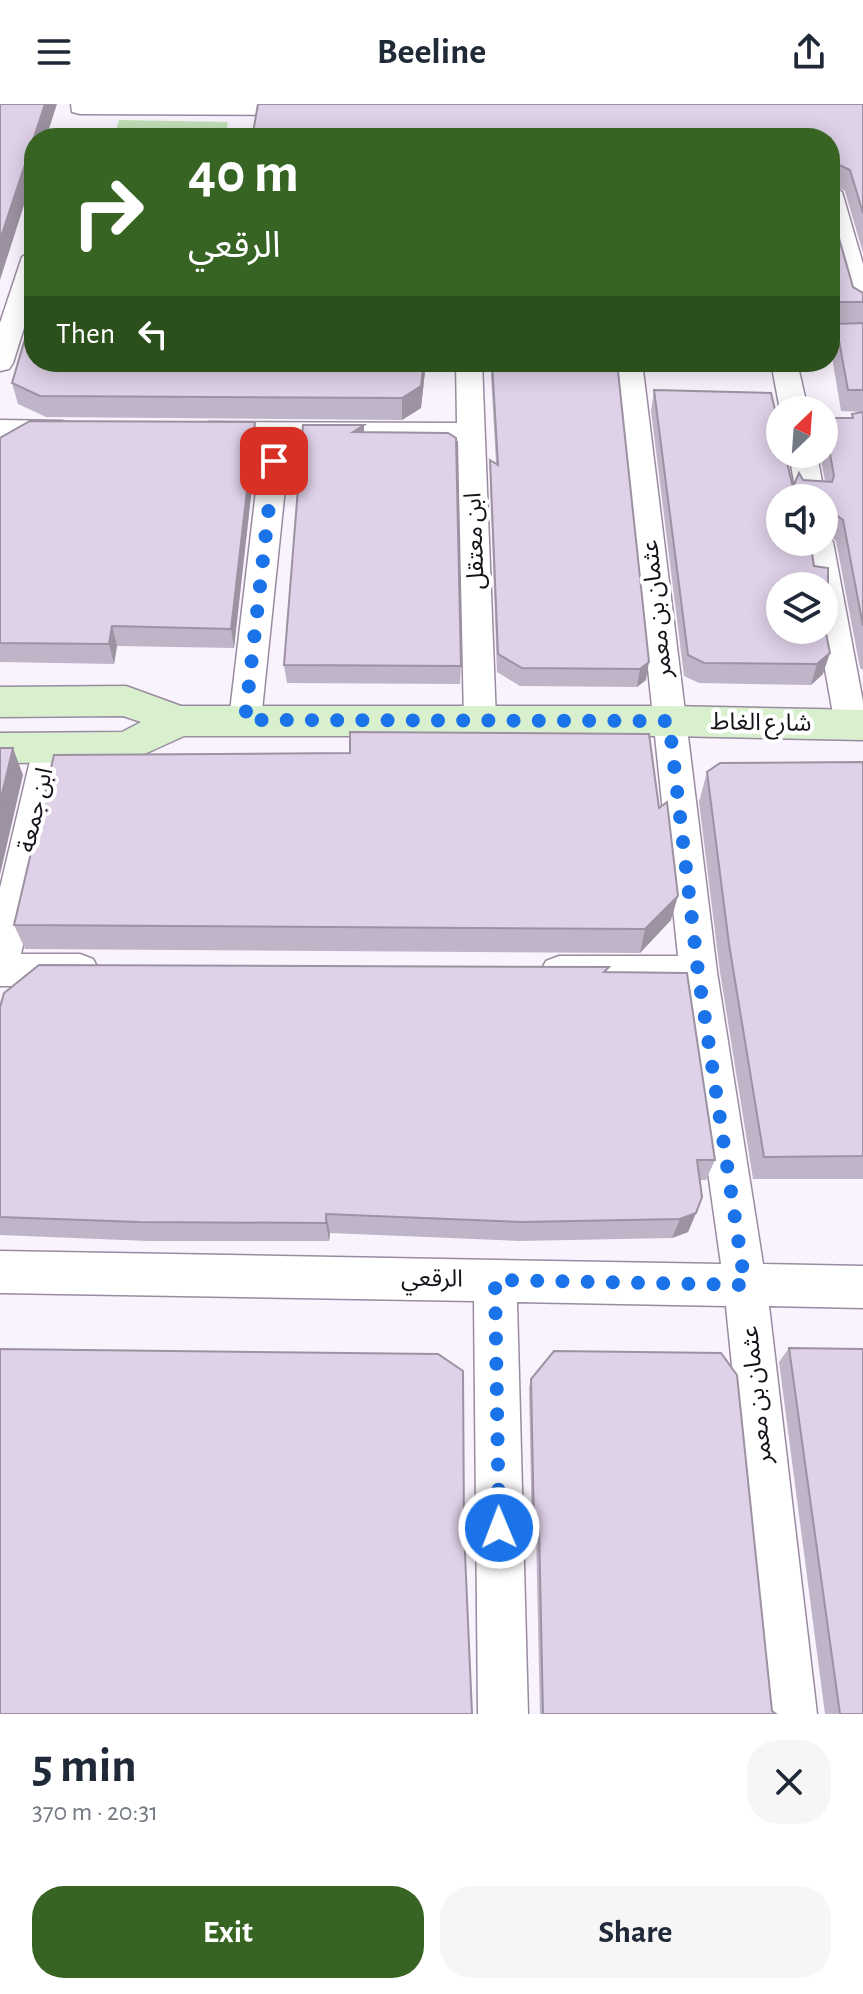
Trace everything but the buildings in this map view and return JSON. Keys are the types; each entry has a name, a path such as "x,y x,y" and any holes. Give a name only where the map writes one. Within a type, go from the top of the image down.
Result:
{"street":[{"path":"78,113 253,116 330,108"},
{"path":"840,196 863,198"},
{"path":"840,218 858,264 863,307"},
{"path":"0,363 24,293"},
{"path":"840,334 863,334"},
{"name":"ابن معتقل","path":"469,372 480,720"},
{"name":"عثمان بن معمر","path":"630,372 698,972 745,1285 792,1714"},
{"path":"786,372 791,396"},
{"path":"0,429 92,430"},
{"path":"185,431 472,432"},
{"path":"245,720 277,432"},
{"path":"821,556 857,725"},
{"name":"شارع الغاط","path":"0,702 126,701 179,721 669,721 857,725"},
{"name":"شارع الغاط","path":"0,748 127,747 179,721"},
{"name":"ابن جمعة","path":"0,968 50,748"},
{"path":"0,968 111,970"},
{"path":"523,971 698,972"},
{"name":"الرقعي","path":"0,1272 863,1287"},
{"path":"495,1280 503,1714"}],"green space":[{"path":"119,120 228,122 227,128 117,128"}],"route":[{"path":"274,461 245,720 669,721 698,972 745,1285 495,1280 499,1528"}]}
